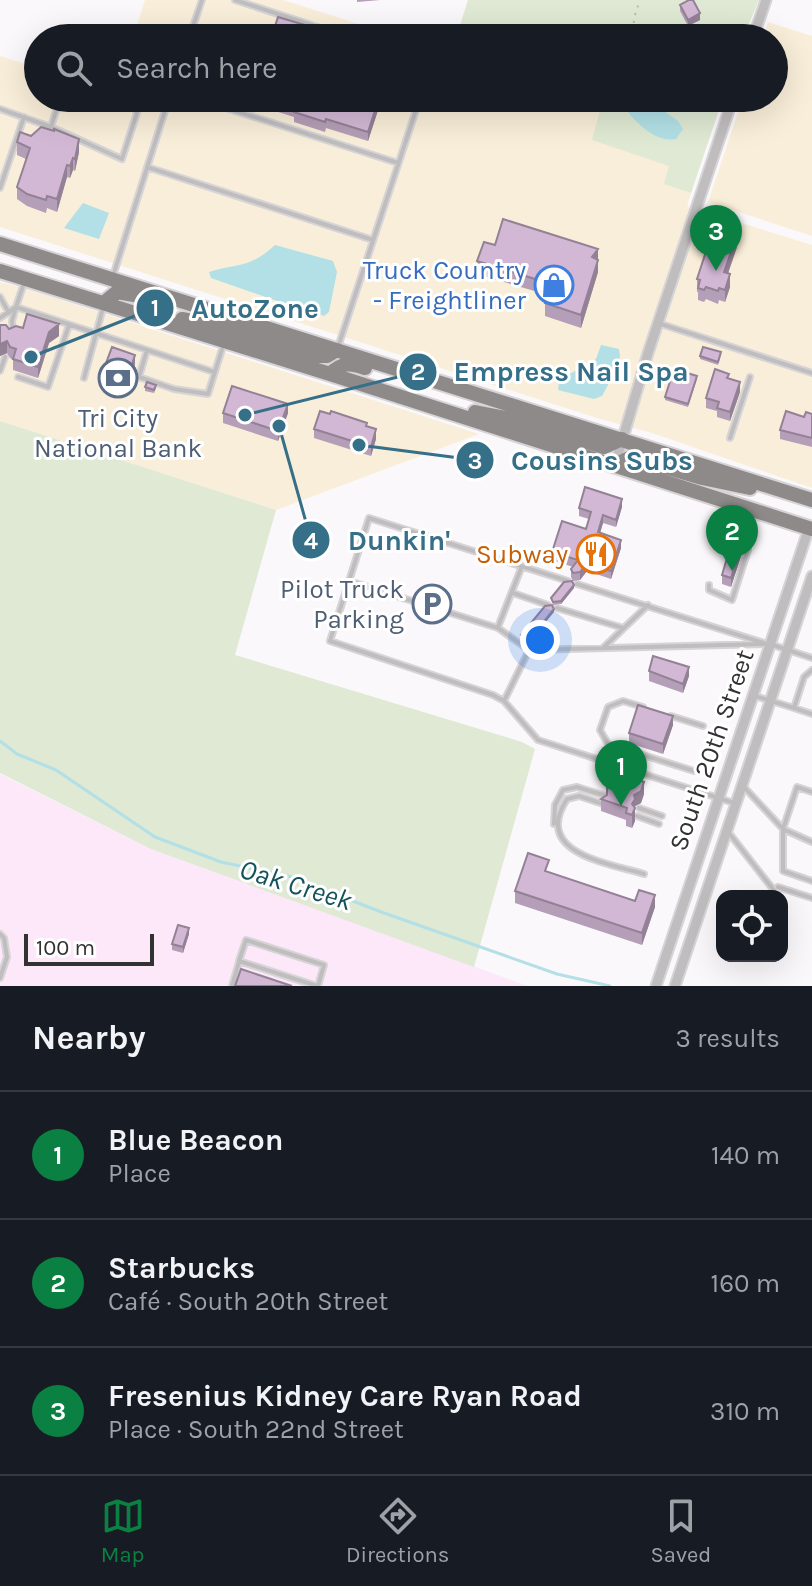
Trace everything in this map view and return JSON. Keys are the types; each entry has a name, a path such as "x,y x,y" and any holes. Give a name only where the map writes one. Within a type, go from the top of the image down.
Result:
{"main road":[{"path":"0,244 812,500"},
{"path":"0,271 811,527"},
{"path":"90,271 101,287 105,302"},
{"path":"105,302 112,295 124,291 191,310 222,313"},
{"path":"146,315 219,326 313,356 327,356 337,350"},
{"path":"330,374 337,367 350,363 388,376 447,384"},
{"path":"431,406 460,408 515,420 604,447 622,439"},
{"path":"615,465 631,457 702,478 761,490 782,490"}],"street":[{"path":"758,24 766,0"},
{"path":"615,465 658,323 728,112"},
{"name":"South 20th Street","path":"656,986 811,527"},
{"name":"South 20th Street","path":"675,986 812,576"}],"lane":[{"path":"194,24 202,0"},
{"path":"235,0 309,24"},
{"path":"0,109 51,127 122,159 136,112"},
{"path":"51,127 56,112"},
{"path":"112,278 165,112"},
{"path":"239,112 398,163"},
{"path":"330,374 415,112"},
{"path":"0,188 24,117"},
{"path":"147,167 373,240"},
{"path":"11,336 12,321 25,279"},
{"path":"0,297 9,313"},
{"path":"84,378 105,302"},
{"path":"0,318 16,307"},
{"path":"16,307 214,372"},
{"path":"5,326 12,321"},
{"path":"658,323 812,373"},
{"path":"18,377 48,387 69,325"},
{"path":"147,350 139,377 174,389 208,394 225,340"},
{"path":"0,371 5,357"},
{"path":"730,438 750,377"},
{"path":"568,581 369,518 330,641 504,701 538,740 737,804"},
{"path":"709,585 709,590 714,594 732,600 748,550 723,542"},
{"path":"498,628 522,566"},
{"path":"349,581 498,628 529,650 770,644"},
{"path":"577,584 812,658"},
{"path":"512,592 548,605"},
{"path":"603,648 648,605"},
{"path":"557,608 623,628"},
{"path":"504,701 529,650"},
{"path":"794,708 804,677 812,670"},
{"path":"753,695 812,714"},
{"path":"649,709 623,701 608,707 600,730 608,744 694,771"},
{"path":"663,713 703,726"},
{"path":"743,785 783,829 812,842"},
{"path":"606,796 577,787 563,790 555,805 554,823 562,840 575,852 644,874"},
{"path":"812,792 797,787 783,829 783,871 812,881"},
{"path":"562,840 556,822 567,799 579,796 603,804"},
{"path":"639,808 662,816"},
{"path":"637,816 659,824"},
{"path":"727,832 774,890"},
{"path":"778,887 812,898"},
{"path":"0,934 4,938 7,957 0,978"},
{"path":"232,986 239,961 246,940 324,965 317,986 239,961"}],"path":[{"path":"633,24 640,0"}],"shaded area":[{"path":"145,0 283,0 359,24 137,24"},
{"path":"788,28 812,36 812,236 708,202 738,112 788,112"},
{"path":"0,56 24,64 24,112 613,112 670,166 665,184 691,193 687,206 812,245 812,488 652,433 0,227"},
{"path":"0,282 479,434 276,510 0,421"},
{"path":"0,774 151,849 528,986 0,986"}],"green space":[{"path":"468,0 759,0 749,24 460,24"},
{"path":"600,112 718,112 691,193 664,184 669,166 592,140"},
{"path":"0,421 276,510 235,655 522,742 535,749 474,967 151,849 0,773"}],"water":[{"path":"665,112 683,129 676,139 659,137 629,113"},
{"path":"83,203 109,213 99,239 64,228"},
{"path":"275,245 333,261 337,272 329,312 324,316 302,309 295,303 283,303 211,278 209,272 250,262"},
{"path":"601,345 619,349 620,357 602,396 594,399 558,390 559,380 596,359"}],"building":[{"path":"693,0 700,13 688,20 680,5"},
{"path":"278,17 301,24 276,24"},
{"path":"294,112 374,112 368,132 326,119 325,122"},
{"path":"41,127 79,139 75,159 70,166 67,165 57,199 47,196 46,200 17,187 30,148 17,142 20,132 31,136"},
{"path":"722,212 735,216 730,232 737,235 724,272 730,274 725,290 706,287 704,290 698,288 700,280 697,279"},
{"name":"Truck Country - Freightliner","path":"503,219 598,249 592,257 598,260 581,315 545,303 551,284 477,261 484,242 495,245"},
{"path":"27,314 59,324 49,332 38,367 13,359 16,349 10,347 7,341 0,344 0,325 6,325 9,329 16,326 23,328"},
{"path":"112,347 135,355 126,382 102,374"},
{"path":"703,347 721,352 718,362 700,356"},
{"path":"674,369 697,376 688,404 665,397"},
{"path":"715,369 729,374 727,378 740,382 730,412 717,408 719,402 706,398"},
{"path":"147,382 156,385 154,390 145,387"},
{"path":"232,386 288,404 278,431 223,413"},
{"path":"320,411 330,414 331,411 376,429 371,447 314,429"},
{"path":"786,411 804,417 806,412 812,414 812,438 780,430"},
{"path":"585,487 622,499 616,520 603,515 598,532 621,540 611,571 587,563 580,572 573,573 571,569 578,560 552,552 562,521 586,529 591,512 579,508"},
{"path":"732,541 742,544 731,578 722,575"},
{"path":"572,581 574,585 561,601 553,602 551,598 564,582"},
{"path":"552,605 554,609 529,640 521,635 545,606"},
{"path":"653,656 689,667 683,684 649,671"},
{"path":"638,705 673,716 663,744 629,733"},
{"path":"610,771 644,782 641,791 634,795 632,815 626,813 627,808 601,799 607,795 610,786 607,779"},
{"path":"528,853 549,860 545,871 635,901 639,890 655,895 642,933 515,891"},
{"path":"178,925 189,928 183,947 172,944"},
{"path":"241,969 292,986 235,986"}],"waterway":[{"name":"Oak Creek","path":"0,741 17,754 56,770 155,837 221,862 288,876 557,974 610,986"}],"place":[{"name":"Fresenius Kidney Care Ryan Road","path":"716,271"},
{"name":"Truck Country - Freightliner","path":"554,285"},
{"name":"AutoZone","path":"31,357"},
{"name":"Tri City National Bank","path":"118,378"},
{"name":"Empress Nail Spa","path":"245,415"},
{"name":"Dunkin'","path":"279,426"},
{"name":"Cousins Subs","path":"359,445"},
{"name":"Subway","path":"596,554"},
{"name":"Starbucks","path":"732,571"},
{"name":"Pilot Truck Parking","path":"432,604"},
{"name":"Blue Beacon","path":"621,806"}]}
